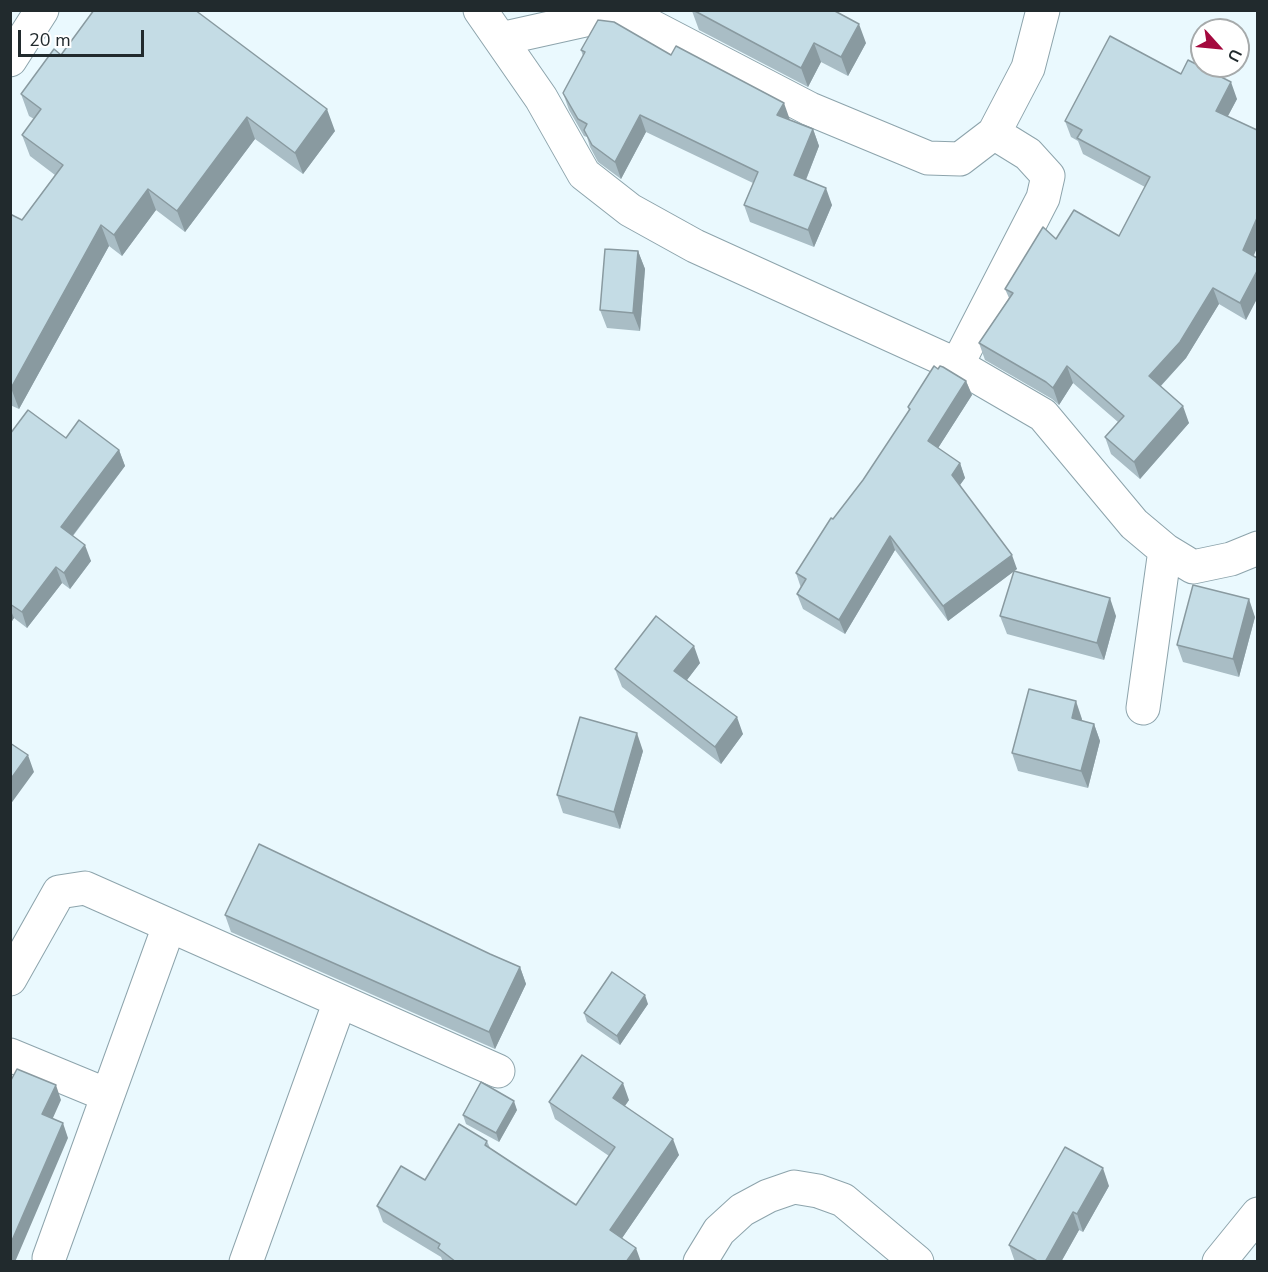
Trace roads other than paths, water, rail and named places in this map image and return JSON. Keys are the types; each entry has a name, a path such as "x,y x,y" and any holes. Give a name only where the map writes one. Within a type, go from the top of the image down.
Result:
{"street":[{"path":"10,60 42,10"},
{"path":"480,10 541,98 584,174 630,210 695,246 957,365 1044,415 1134,524 1165,550 1193,567 1231,559 1257,548"},
{"path":"500,39 599,17 647,24 810,109 928,158 960,159 994,133 1028,68 1043,10"},
{"path":"957,365 1043,198 1048,176 1028,154 994,133"},
{"path":"1143,708 1165,550"},
{"path":"10,979 59,892 85,888 498,1071"},
{"path":"49,1257 169,926"},
{"path":"246,1262 340,1001"},
{"path":"10,1055 107,1095"},
{"path":"700,1262 719,1231 742,1209 768,1196 794,1187 818,1191 843,1200 917,1262"},
{"path":"1219,1262 1257,1214"}]}
